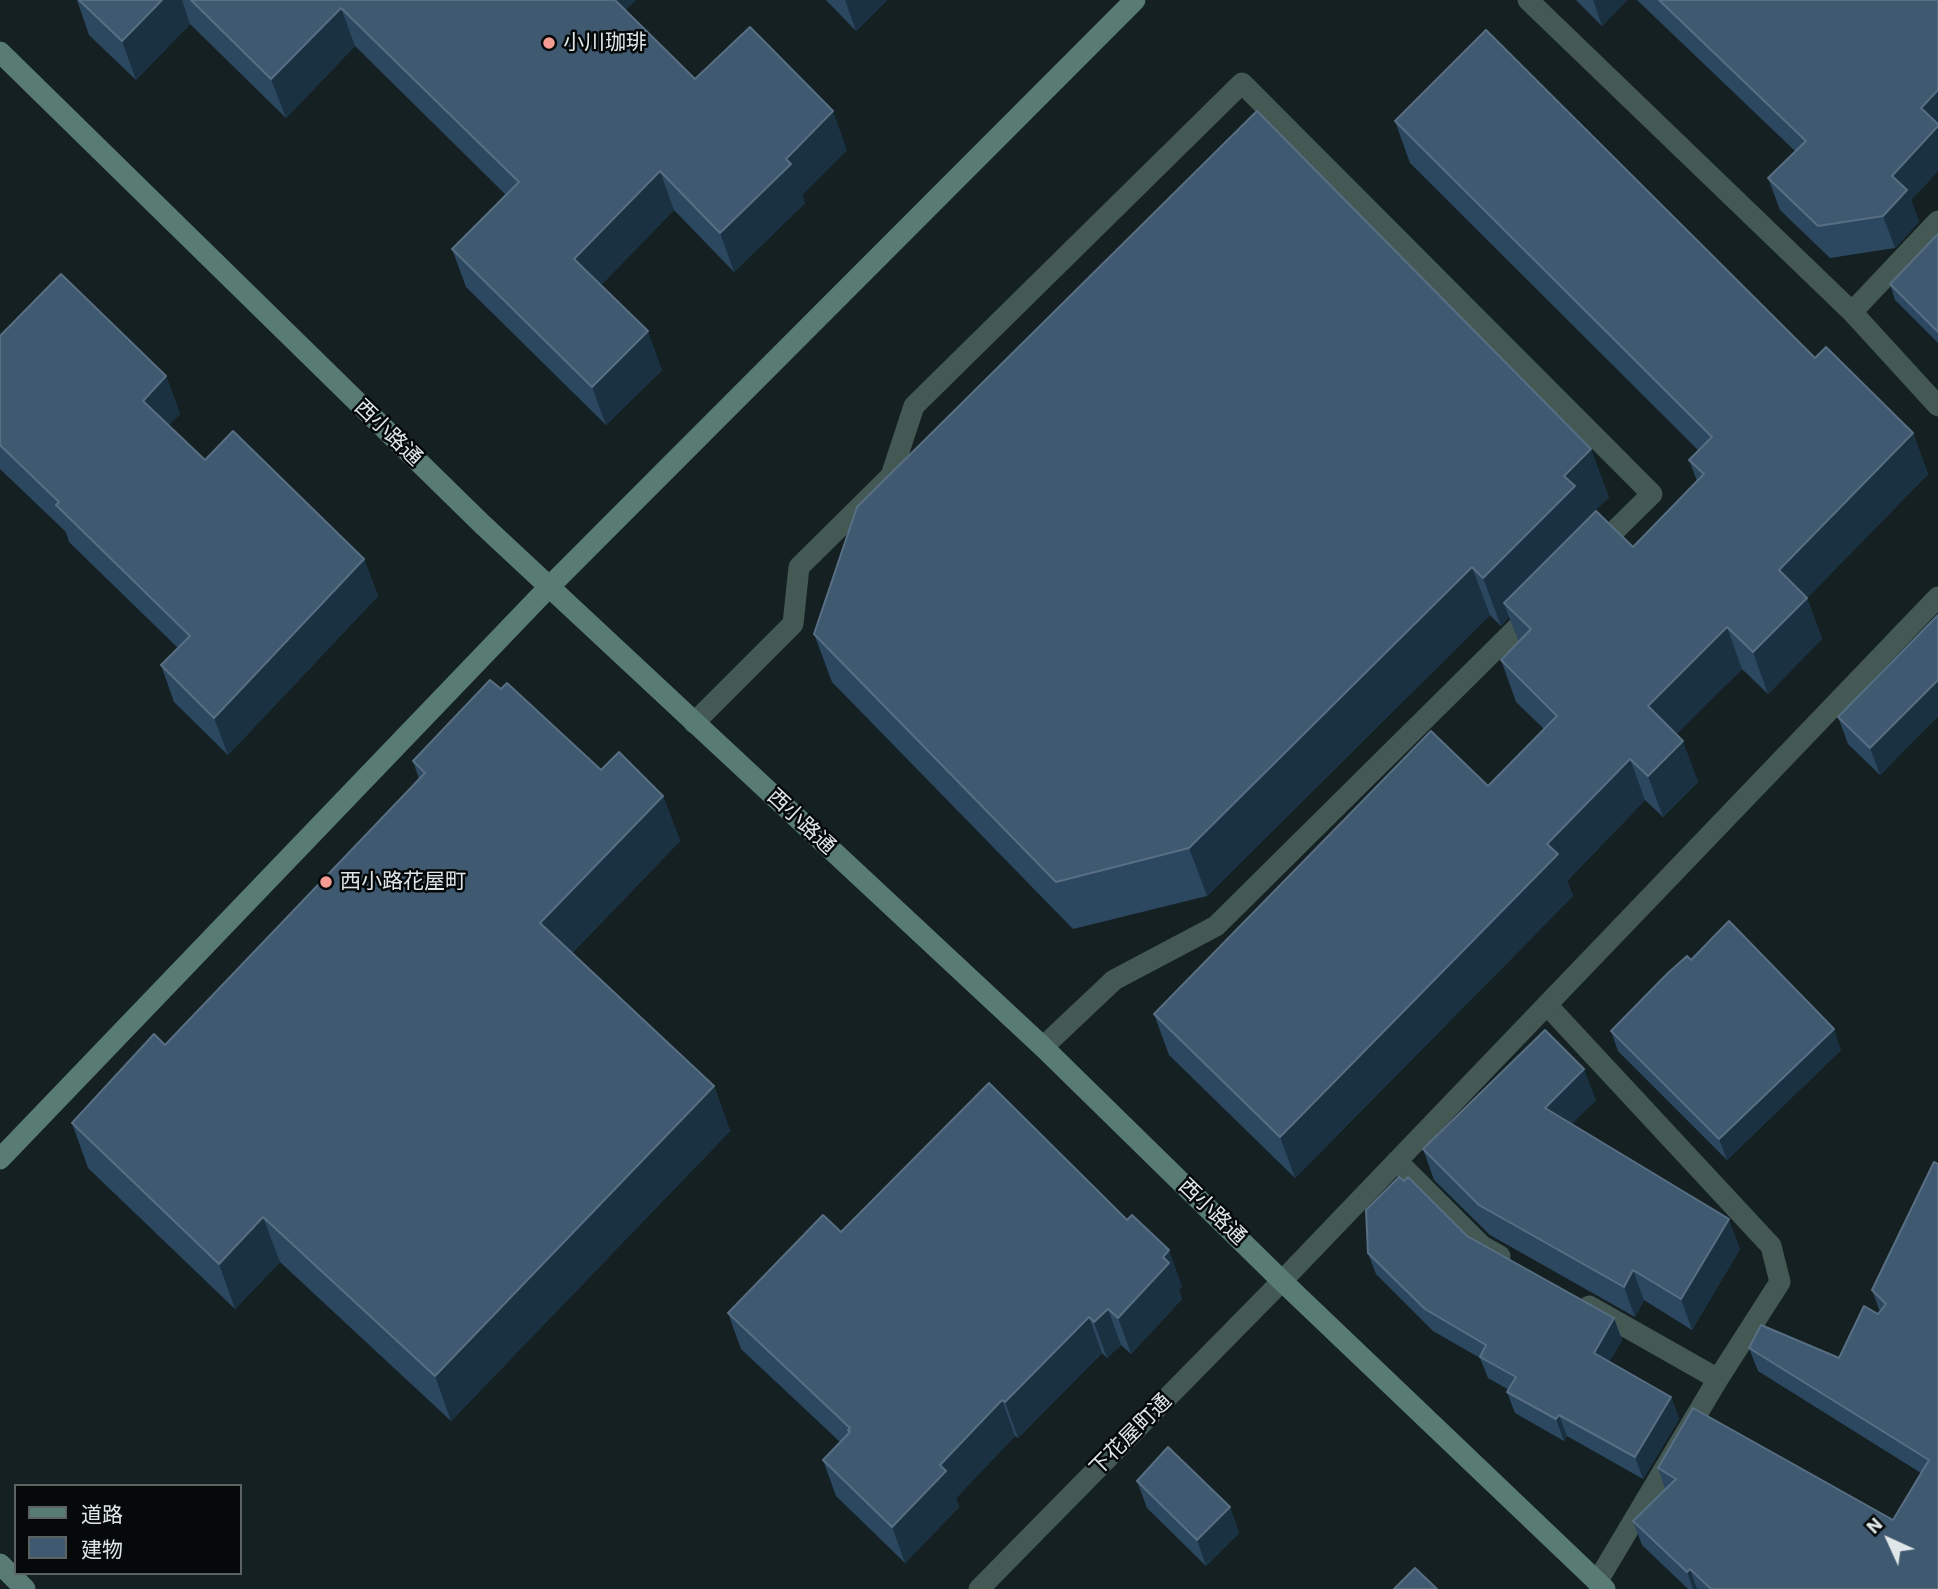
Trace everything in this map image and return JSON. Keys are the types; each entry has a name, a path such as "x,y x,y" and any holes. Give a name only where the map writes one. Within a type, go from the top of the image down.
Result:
{"street":[{"path":"0,1159 548,588 1135,0"},
{"path":"1528,0 1852,312 1938,406"},
{"name":"西小路通","path":"0,51 548,588 625,656 1044,1047 1282,1281 1601,1585"},
{"path":"694,723 793,624 799,567 891,476 914,406 1242,83 1651,494 1582,563"},
{"path":"1852,312 1938,220"},
{"path":"1044,1047 1114,980 1216,926 1552,593"},
{"name":"下花屋町通","path":"979,1589 1282,1281 1938,597"},
{"path":"1547,1005 1771,1246 1780,1282 1718,1379 1601,1585"},
{"path":"1397,1161 1482,1246 1517,1266"},
{"path":"1576,1299 1718,1379"},
{"path":"0,1564 25,1589"}],"building":[{"path":"79,0 162,0 122,41"},
{"path":"191,0 615,0 695,79 750,27 833,111 786,159 791,164 720,233 660,171 574,259 648,331 592,387 452,249 519,182 341,8 271,79"},
{"path":"1659,0 1938,0 1938,90 1921,108 1938,126 1892,176 1907,190 1883,216 1818,226 1768,178 1806,141"},
{"path":"1486,30 1815,358 1826,347 1913,433 1779,570 1807,598 1753,652 1727,627 1648,706 1683,741 1648,776 1630,759 1547,844 1558,854 1280,1137 1154,1014 1431,731 1488,786 1557,716 1501,660 1531,629 1504,603 1596,511 1633,547 1704,474 1689,460 1712,437 1395,121"},
{"path":"1257,111 1591,449 1564,476 1575,486 1483,578 1472,567 1189,848 1056,882 814,634 857,507"},
{"path":"1938,234 1938,332 1890,284"},
{"path":"61,274 166,376 143,401 205,460 233,431 364,559 214,718 161,665 190,636 56,505 59,502 0,445 0,336"},
{"path":"1938,615 1938,680 1870,748 1838,717"},
{"path":"490,680 501,689 507,683 601,770 619,752 663,796 540,923 714,1086 435,1376 263,1217 219,1264 72,1123 154,1034 165,1045 425,773 413,761"},
{"path":"1729,921 1834,1029 1719,1139 1611,1031 1668,973 1687,956 1691,960"},
{"path":"1545,1030 1584,1069 1545,1108 1729,1219 1681,1299 1633,1270 1624,1287 1479,1205 1423,1149"},
{"path":"989,1083 1127,1220 1132,1215 1169,1250 1163,1257 1169,1263 1118,1318 1108,1309 1094,1322 1089,1317 1005,1402 1002,1400 940,1465 946,1471 892,1527 823,1460 850,1432 850,1428 728,1313 823,1215 841,1232"},
{"path":"1934,1162 1938,1164 1938,1589 1711,1589 1690,1569 1687,1572 1633,1521 1676,1479 1658,1468 1693,1408 1893,1520 1929,1460 1749,1348 1761,1325 1839,1358 1864,1306 1878,1314 1886,1304 1872,1290"},
{"path":"1399,1177 1404,1181 1408,1177 1467,1236 1614,1318 1594,1353 1671,1397 1635,1457 1559,1415 1556,1419 1507,1392 1516,1377 1480,1357 1486,1345 1425,1309 1368,1253 1366,1210"},
{"path":"1168,1447 1230,1507 1197,1540 1137,1481"},
{"path":"1415,1568 1437,1589 1394,1589"}],"place":[{"name":"小川珈琲","path":"549,43"},
{"name":"西小路花屋町","path":"326,882"}]}
